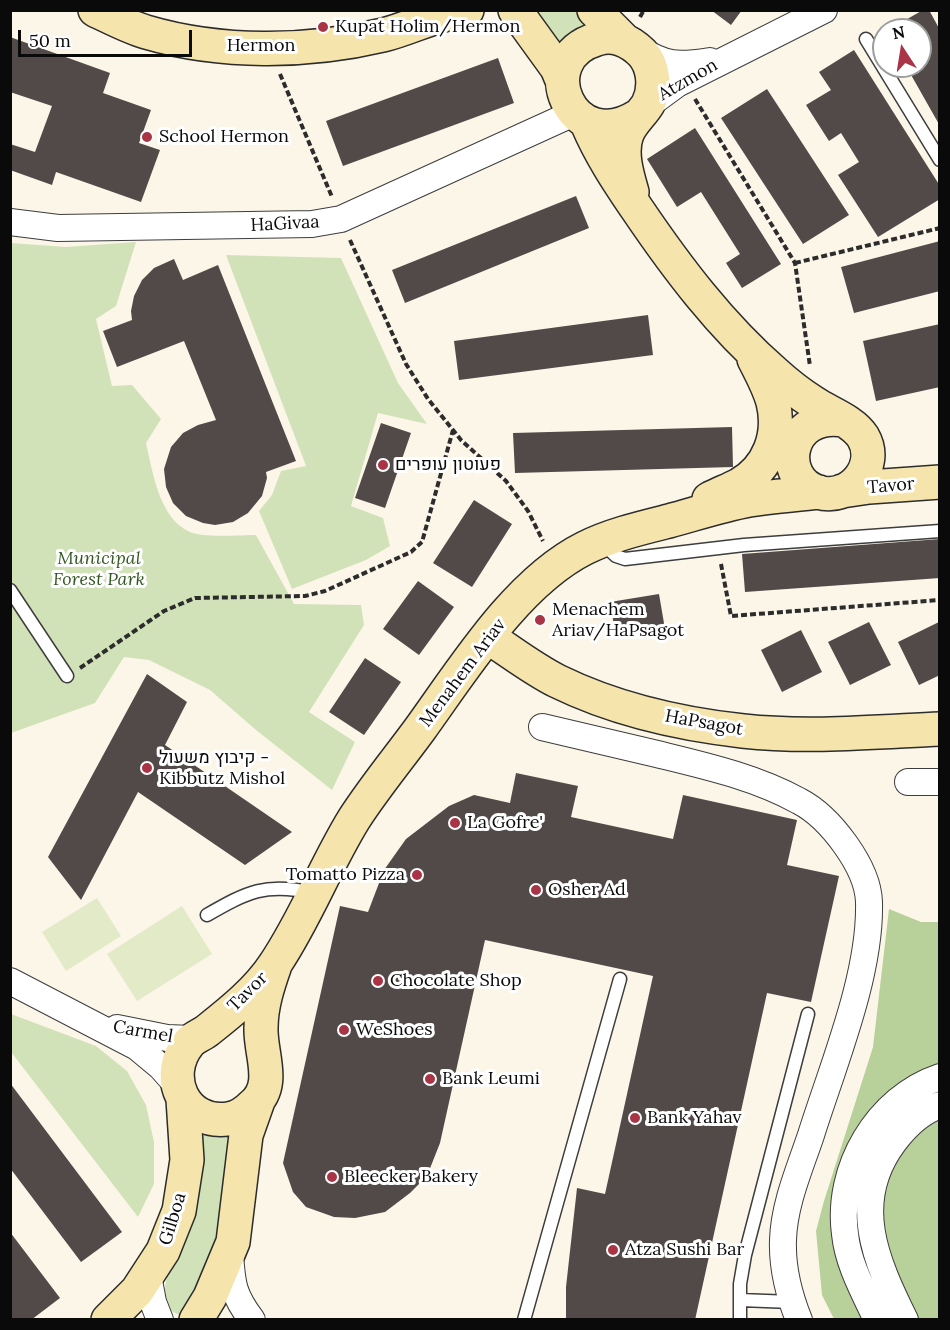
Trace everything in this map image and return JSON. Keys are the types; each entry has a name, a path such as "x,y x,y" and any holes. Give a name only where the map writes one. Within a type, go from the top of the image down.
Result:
{"street":[{"name":"Hermon","path":"95,10 143,32 191,43 239,48 342,43 384,34 441,15 467,10"},
{"path":"594,10 644,55 651,70 653,85 648,103 627,134 625,151 625,163 637,208"},
{"name":"Atzmon","path":"641,112 660,95 684,80 824,10"},
{"path":"512,15 557,68 562,80 565,100 580,118 605,161 681,273 773,371 794,414 797,426 794,450 793,464 798,477 807,486 830,492 849,489 859,480 868,462 867,449 840,421 821,420 809,425 800,434 794,450 789,469 778,483 766,493 750,500"},
{"path":"562,80 566,64 574,51 587,42 603,37 631,44"},
{"name":"Atzmon","path":"631,44 656,60 673,64 713,60 734,54"},
{"path":"580,118 602,127 625,124 641,112"},
{"name":"HaGivaa","path":"10,222 57,228 312,225 341,219 580,118"},
{"path":"659,523 740,484 759,469 768,457 774,440 773,401 750,349"},
{"name":"Tavor","path":"773,371 840,421 880,455 898,465 921,473 939,475"},
{"name":"Tavor","path":"750,500 939,482"},
{"name":"Menahem Ariav","path":"274,965 354,820 488,637 525,593 555,566 600,542 659,523 750,500"},
{"name":"HaPsagot","path":"488,637 556,681 646,713 693,723 744,731 807,733 939,729"},
{"path":"542,727 719,769 801,802 829,824 847,846 860,872 869,900 867,943 852,1009 790,1198 783,1239 786,1275 795,1311"},
{"path":"908,782 939,782"},
{"name":"Tavor","path":"180,1092 176,1069 181,1054 199,1035 252,992 274,965"},
{"name":"Tavor","path":"258,1101 265,1087 267,1071 263,1056 261,1028 266,991 274,965"},
{"name":"Carmel","path":"10,981 93,1022 137,1047 161,1067 180,1092"},
{"name":"Carmel","path":"93,1022 156,1036 199,1035"},
{"name":"Tavor","path":"199,1035 222,1029 237,1032 251,1040 263,1056"},
{"path":"877,1320 848,1252 843,1213 847,1190 861,1146 872,1128 906,1094 939,1077"},
{"path":"180,1092 194,1111 212,1119 228,1119 243,1114 258,1101"},
{"name":"Gilboa","path":"108,1320 137,1291 148,1275 163,1251 179,1211 187,1160 180,1092"},
{"path":"196,1320 210,1297 233,1242 246,1135 258,1101"},
{"path":"905,1320 887,1283 873,1244 870,1204 877,1173 891,1145 918,1116 939,1106"},
{"path":"229,1251 232,1285 240,1305 252,1320"},
{"path":"148,1275 153,1302 160,1320"}],"lane":[{"path":"866,39 939,160"},
{"path":"600,542 616,556 625,559 718,548 939,531"},
{"path":"10,590 67,676"},
{"path":"207,915 240,896 268,888 291,888 315,894"},
{"path":"524,1320 620,979"},
{"path":"740,1320 745,1255 808,1014"},
{"path":"740,1300 795,1311"}],"path":[{"path":"269,48 341,219 406,364 428,399 453,430 506,481 528,511 555,566"},
{"path":"684,80 795,263 840,421"},
{"path":"795,263 939,228"},
{"path":"67,676 164,611 195,598 305,596 325,591 411,552 422,542 453,430"},
{"path":"718,548 731,616 939,600"}],"green space":[{"path":"533,11 574,11 590,25 575,31 561,44"},
{"name":"Municipal Forest Park","path":"136,242 116,306 96,319 112,386 132,385 161,419 146,443 164,506 179,525 196,534 256,535 294,604 361,605 364,625 309,712 355,742 332,790 210,690 149,660 124,657 95,703 11,733 11,243 66,247"},
{"path":"226,255 341,258 398,383 427,424 378,413 351,506 383,518 390,546 366,560 292,589 259,511 272,495 281,471 306,466"},
{"path":"97,898 121,936 66,971 42,932"},
{"path":"182,906 212,954 137,1001 107,954"},
{"path":"889,909 921,922 939,922 939,1319 911,1319 901,1310 883,1319 834,1319 822,1295 816,1231 873,1047"},
{"path":"11,1014 96,1046 127,1071 146,1105 154,1142 154,1184 138,1217 11,1052"},
{"path":"192,1132 231,1136 219,1243 183,1316 168,1308 165,1289 185,1214"}],"building":[{"path":"711,10 742,10 731,25"},
{"path":"923,10 929,10 940,30 940,126 913,78 932,78 932,18 909,18"},
{"path":"10,37 110,73 103,93 151,110 139,143 160,150 141,202 56,172 52,185 10,170 10,144 35,152 52,106 10,92"},
{"path":"854,50 940,186 940,199 878,237 838,175 859,162 841,133 829,141 806,105 831,90 819,72"},
{"path":"498,58 514,103 343,166 326,121"},
{"path":"767,89 849,215 803,244 721,118"},
{"path":"695,128 781,264 742,288 726,263 740,254 701,192 677,207 647,159"},
{"path":"576,196 589,228 405,303 392,270"},
{"path":"940,241 940,291 854,313 841,267"},
{"path":"174,259 183,280 218,265 296,461 266,472 267,478 262,496 248,513 233,522 215,525 186,516 173,503 166,487 164,469 171,447 183,433 198,425 216,420 184,341 117,367 103,331 132,320 134,296 142,280 154,268"},
{"path":"648,315 653,355 459,380 454,341"},
{"path":"940,324 940,387 876,401 863,341"},
{"name":"פעוטון עופרים","path":"381,423 411,433 385,508 355,498"},
{"path":"732,427 733,467 515,473 513,433"},
{"path":"474,500 512,524 472,587 433,563"},
{"path":"940,539 940,578 745,592 742,554"},
{"path":"418,581 454,607 419,655 383,629"},
{"path":"659,594 665,629 616,637 610,602"},
{"path":"869,622 891,665 850,685 828,642"},
{"path":"939,622 940,675 919,685 898,642"},
{"path":"801,630 822,672 782,692 761,650"},
{"path":"365,658 401,682 364,735 329,712"},
{"name":"קיבוץ משעול - Kibbutz Mishol","path":"147,674 187,702 165,745 292,832 245,865 138,792 81,900 48,857"},
{"path":"516,773 578,786 571,817 673,839 683,795 797,820 787,865 839,876 811,1002 767,993 695,1320 566,1320 566,1287 577,1188 605,1194 653,976 485,940 440,1143 427,1176 410,1193 385,1212 355,1218 334,1217 306,1207 293,1192 283,1163 340,906 368,912 384,870 406,839 449,806 474,795 510,803"},
{"path":"10,1083 122,1232 81,1262 10,1168"},
{"path":"10,1232 60,1298 31,1320 13,1320 10,1316"}],"place":[{"name":"Kupat Holim/Hermon","path":"323,27"},
{"name":"School Hermon","path":"147,137"},
{"name":"פעוטון עופרים","path":"383,465"},
{"name":"Menachem Ariav/HaPsagot","path":"540,620"},
{"name":"קיבוץ משעול - Kibbutz Mishol","path":"147,768"},
{"name":"La Gofre'","path":"455,823"},
{"name":"Tomatto Pizza","path":"417,875"},
{"name":"Osher Ad","path":"536,890"},
{"name":"Chocolate Shop","path":"378,981"},
{"name":"WeShoes","path":"344,1030"},
{"name":"Bank Leumi","path":"430,1079"},
{"name":"Bank Yahav","path":"635,1118"},
{"name":"Bleecker Bakery","path":"332,1177"},
{"name":"Atza Sushi Bar","path":"613,1250"}]}
